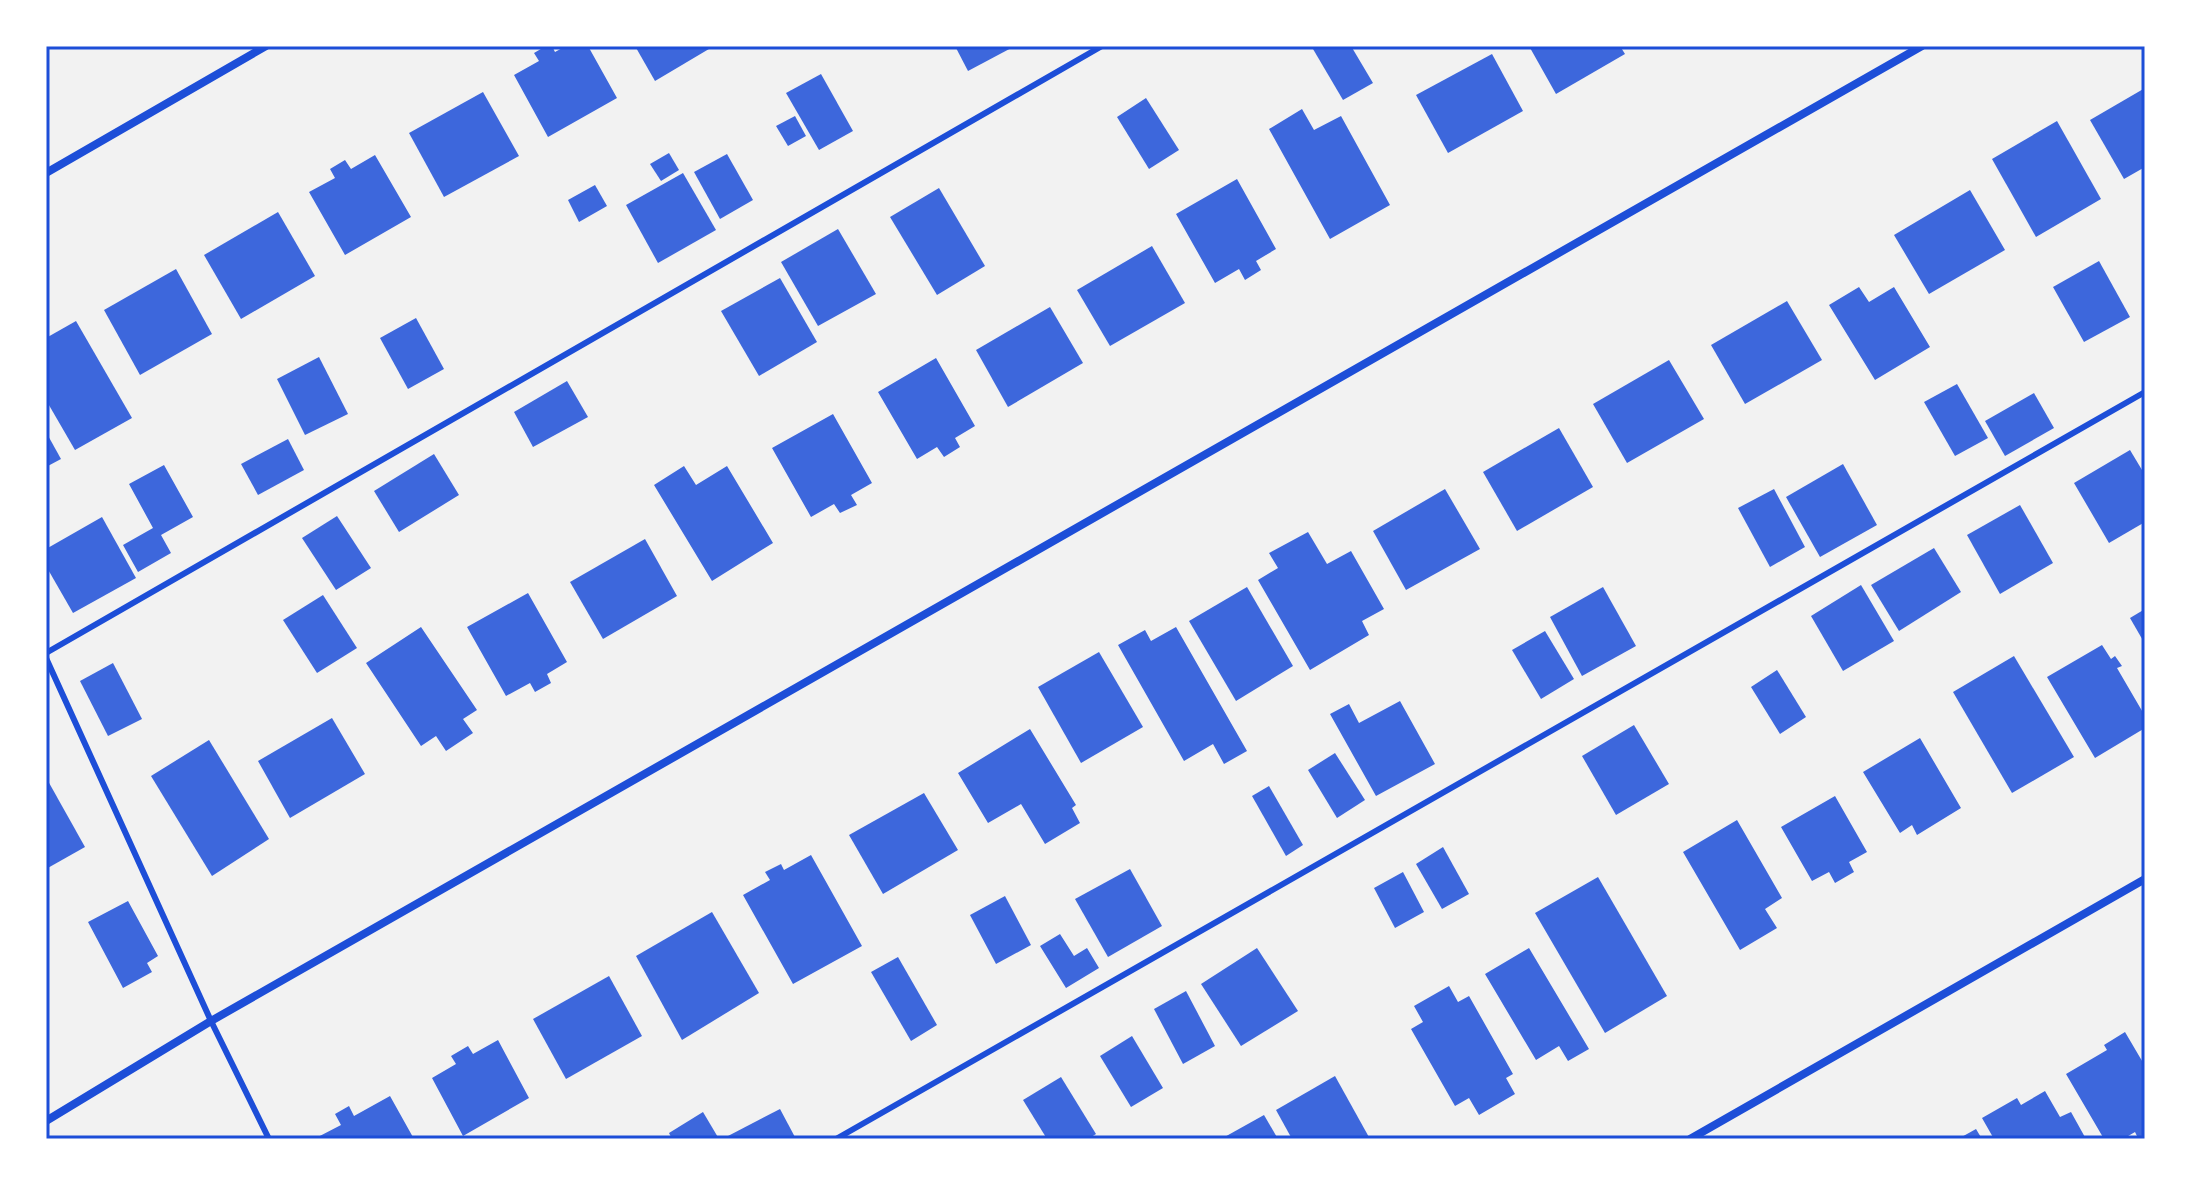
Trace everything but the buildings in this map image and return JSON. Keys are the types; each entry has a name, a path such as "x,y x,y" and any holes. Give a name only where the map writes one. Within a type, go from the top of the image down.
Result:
{"street":[{"path":"46,173 266,46"},
{"path":"46,1121 211,1021 1922,46"},
{"path":"1690,1139 2145,879"}],"lane":[{"path":"269,1139 211,1021 46,655 1102,46"},
{"path":"836,1139 2145,392"}]}
